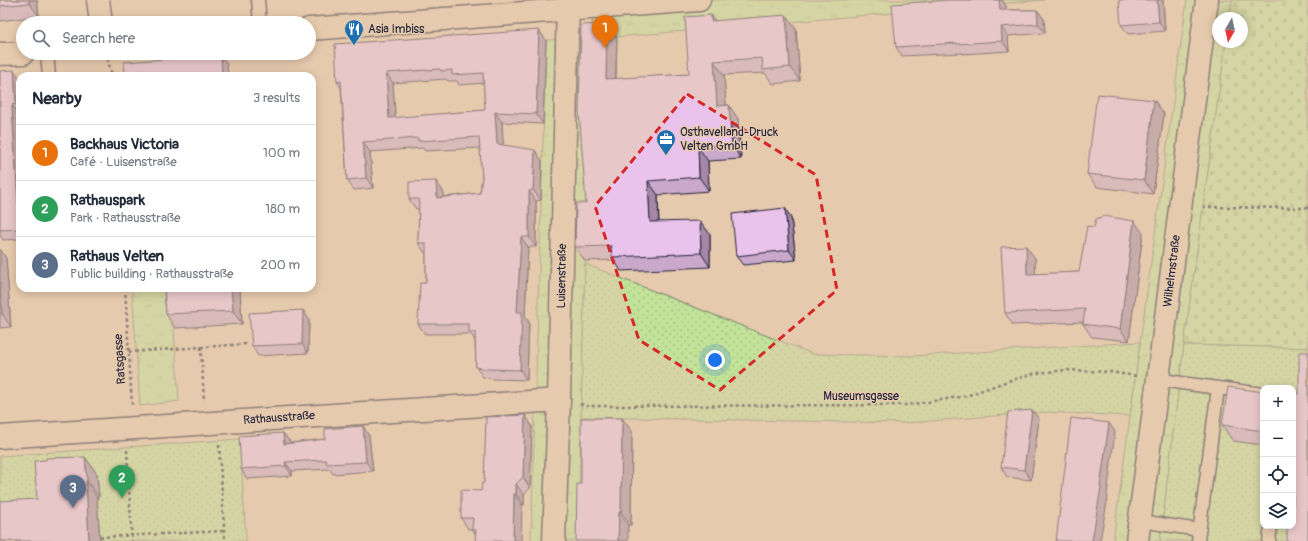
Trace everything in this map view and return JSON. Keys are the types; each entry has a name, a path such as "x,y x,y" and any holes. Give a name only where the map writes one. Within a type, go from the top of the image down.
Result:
{"street":[{"path":"98,0 101,16"},
{"path":"316,28 568,5 699,0"},
{"name":"Wilhelmstraße","path":"1138,531 1207,0"},
{"name":"Luisenstraße","path":"554,541 559,400 568,5"},
{"path":"0,54 16,53"},
{"name":"Rathausstraße","path":"0,437 559,400"}],"lane":[{"path":"258,0 259,16"},
{"path":"48,60 49,72"},
{"path":"1158,379 1260,394"},
{"path":"1138,531 1199,535 1218,388"},
{"path":"1269,541 1271,529"}],"path":[{"path":"108,60 111,72"},
{"path":"1180,209 1203,207 1308,208"},
{"name":"Ratsgasse","path":"125,292 129,352 132,541"},
{"path":"129,352 247,344"},
{"path":"201,347 212,423 225,541"},
{"name":"Museumsgasse","path":"559,400 588,406 908,405 966,396 1008,381 1037,373 1067,370 1110,372 1158,379"},
{"path":"100,537 224,530"}],"highlighted area":[{"path":"687,94 816,175 837,290 720,390 639,340 595,206"}],"green space":[{"path":"594,0 1044,0 591,39 578,541 531,541 546,40 591,38"},
{"path":"1187,0 1232,0 1231,12 1212,12 1212,48 1225,48 1184,345 1160,541 1113,541"},
{"path":"1232,0 1308,0 1308,348 1184,345 1225,48 1248,48 1248,12 1231,12"},
{"path":"585,264 813,354 913,356 1140,342 1130,416 1044,412 905,423 581,417"},
{"path":"132,292 171,292 179,401 140,406"},
{"path":"1184,345 1308,348 1308,541 1160,541"},
{"path":"240,439 246,541 0,541 0,456"}],"building":[{"path":"0,0 29,0 29,3 0,6"},
{"path":"949,0 999,0 1000,10 1037,10 1038,24 1001,27 1002,41 896,47 892,4"},
{"path":"1119,0 1157,0 1159,22 1121,25"},
{"path":"711,15 711,21 786,15 790,67 763,70 762,58 714,61 717,106 729,105 732,145 698,147 699,177 648,181 650,222 700,221 701,253 612,257 611,246 575,247 576,203 586,203 579,111 581,25 607,24 606,79 689,74 685,17"},
{"path":"539,30 536,114 495,112 497,144 535,150 533,190 529,191 529,237 521,237 517,312 522,312 520,370 486,369 476,367 475,332 469,332 469,324 418,324 420,283 426,283 426,243 418,243 419,199 409,199 409,182 436,181 437,198 480,193 482,177 479,137 418,141 418,138 363,142 366,178 347,180 341,81 337,82 335,44","holes":["440,69 441,71 452,70 452,75 483,73 485,110 389,118 386,73"]},
{"path":"152,60 221,60 222,72 125,72 124,62"},
{"path":"14,70 16,104 12,105 16,170 16,229 0,230 0,71"},
{"path":"1097,94 1154,100 1144,180 1087,174"},
{"path":"785,208 789,250 736,256 732,214"},
{"path":"1104,216 1134,221 1120,329 1083,324 1085,309 1005,313 1001,247 1026,246 1027,274 1079,272 1087,226 1094,227 1096,219"},
{"path":"0,288 2,314 0,314"},
{"path":"164,292 231,292 233,311 166,314"},
{"path":"303,310 302,344 252,346 249,313"},
{"path":"1299,352 1308,352 1308,541 1287,541 1287,529 1296,529 1296,394 1299,394"},
{"path":"1228,387 1260,392 1260,431 1222,425"},
{"path":"1032,410 1024,470 1001,467 1008,412"},
{"path":"525,415 523,477 516,484 516,494 514,494 513,541 475,541 476,530 472,530 473,518 461,518 461,490 481,491 482,483 484,483 486,417"},
{"path":"581,418 622,418 621,512 619,512 618,541 576,541 577,484 581,484"},
{"path":"1071,418 1109,423 1101,487 1092,541 1056,541"},
{"path":"363,426 366,462 327,464 326,460 285,462 286,466 241,469 239,436 283,433 284,444 325,439 325,429"},
{"path":"85,457 89,541 0,541 0,501 37,499 34,461 46,460 46,458"}],"place":[{"name":"Asia Imbiss","path":"354,46"},
{"name":"Backhaus Victoria","path":"605,48"},
{"name":"Osthavelland-Druck Velten GmbH","path":"666,156"},
{"name":"Rathauspark","path":"122,498"},
{"name":"Rathaus Velten","path":"73,508"}]}
